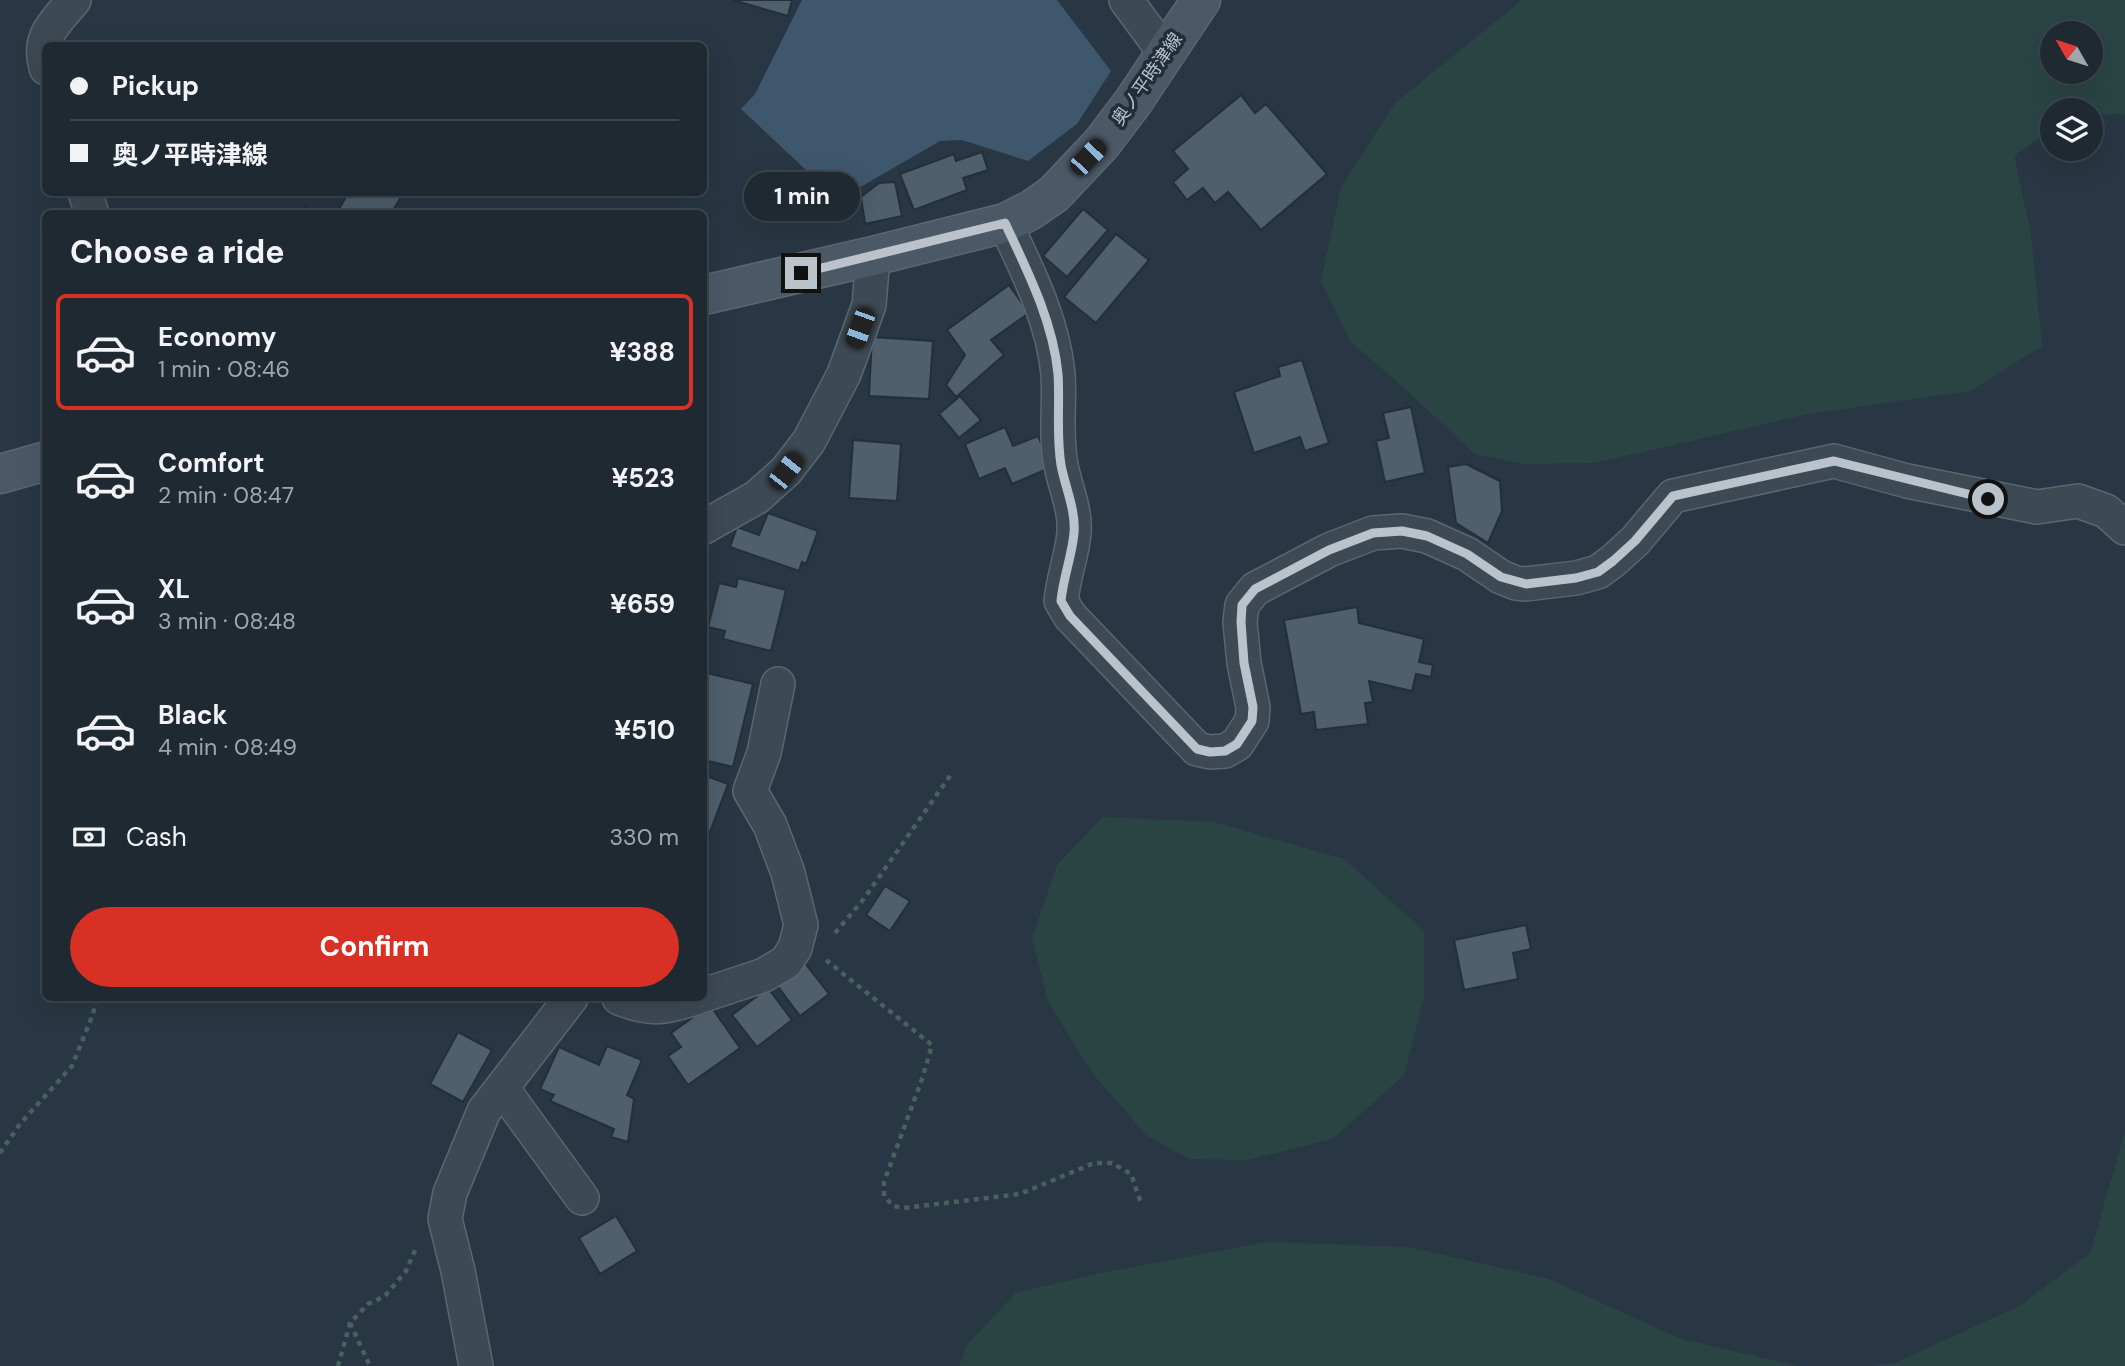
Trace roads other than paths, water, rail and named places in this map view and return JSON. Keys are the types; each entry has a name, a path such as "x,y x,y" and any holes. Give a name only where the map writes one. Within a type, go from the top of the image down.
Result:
{"main road":[{"name":"奥ノ平時津線","path":"707,294 1005,223 1031,210 1054,194 1102,143 1201,0"},
{"path":"0,474 42,462"}],"street":[{"path":"45,42 46,33 74,0"},
{"path":"1126,0 1166,54"},
{"path":"1005,223 1029,272 1045,316 1058,373 1060,463 1075,530 1061,601 1070,616 1197,749 1225,751 1237,744 1252,721 1253,707 1244,663 1241,622 1242,605 1255,589 1329,550 1373,533 1402,531 1427,536 1467,554 1501,577 1516,583 1576,578 1598,572 1613,561 1635,541 1673,496 1834,461 1921,484 2037,507 2078,501 2106,511 2125,528"},
{"path":"707,525 757,497 786,471 809,442 844,374 869,305 873,256"},
{"path":"707,994 764,975 786,962 795,948 808,946 788,873 770,825 750,791 764,753 778,684"},
{"path":"476,1366 445,1219 450,1194 484,1111 569,1001"},
{"path":"626,1001 660,1009 686,1001"},
{"path":"502,1088 582,1198"}],"water":[{"path":"802,0 1057,0 1111,71 1077,124 1028,161 962,140 940,141 838,200 741,109 755,94"}]}
